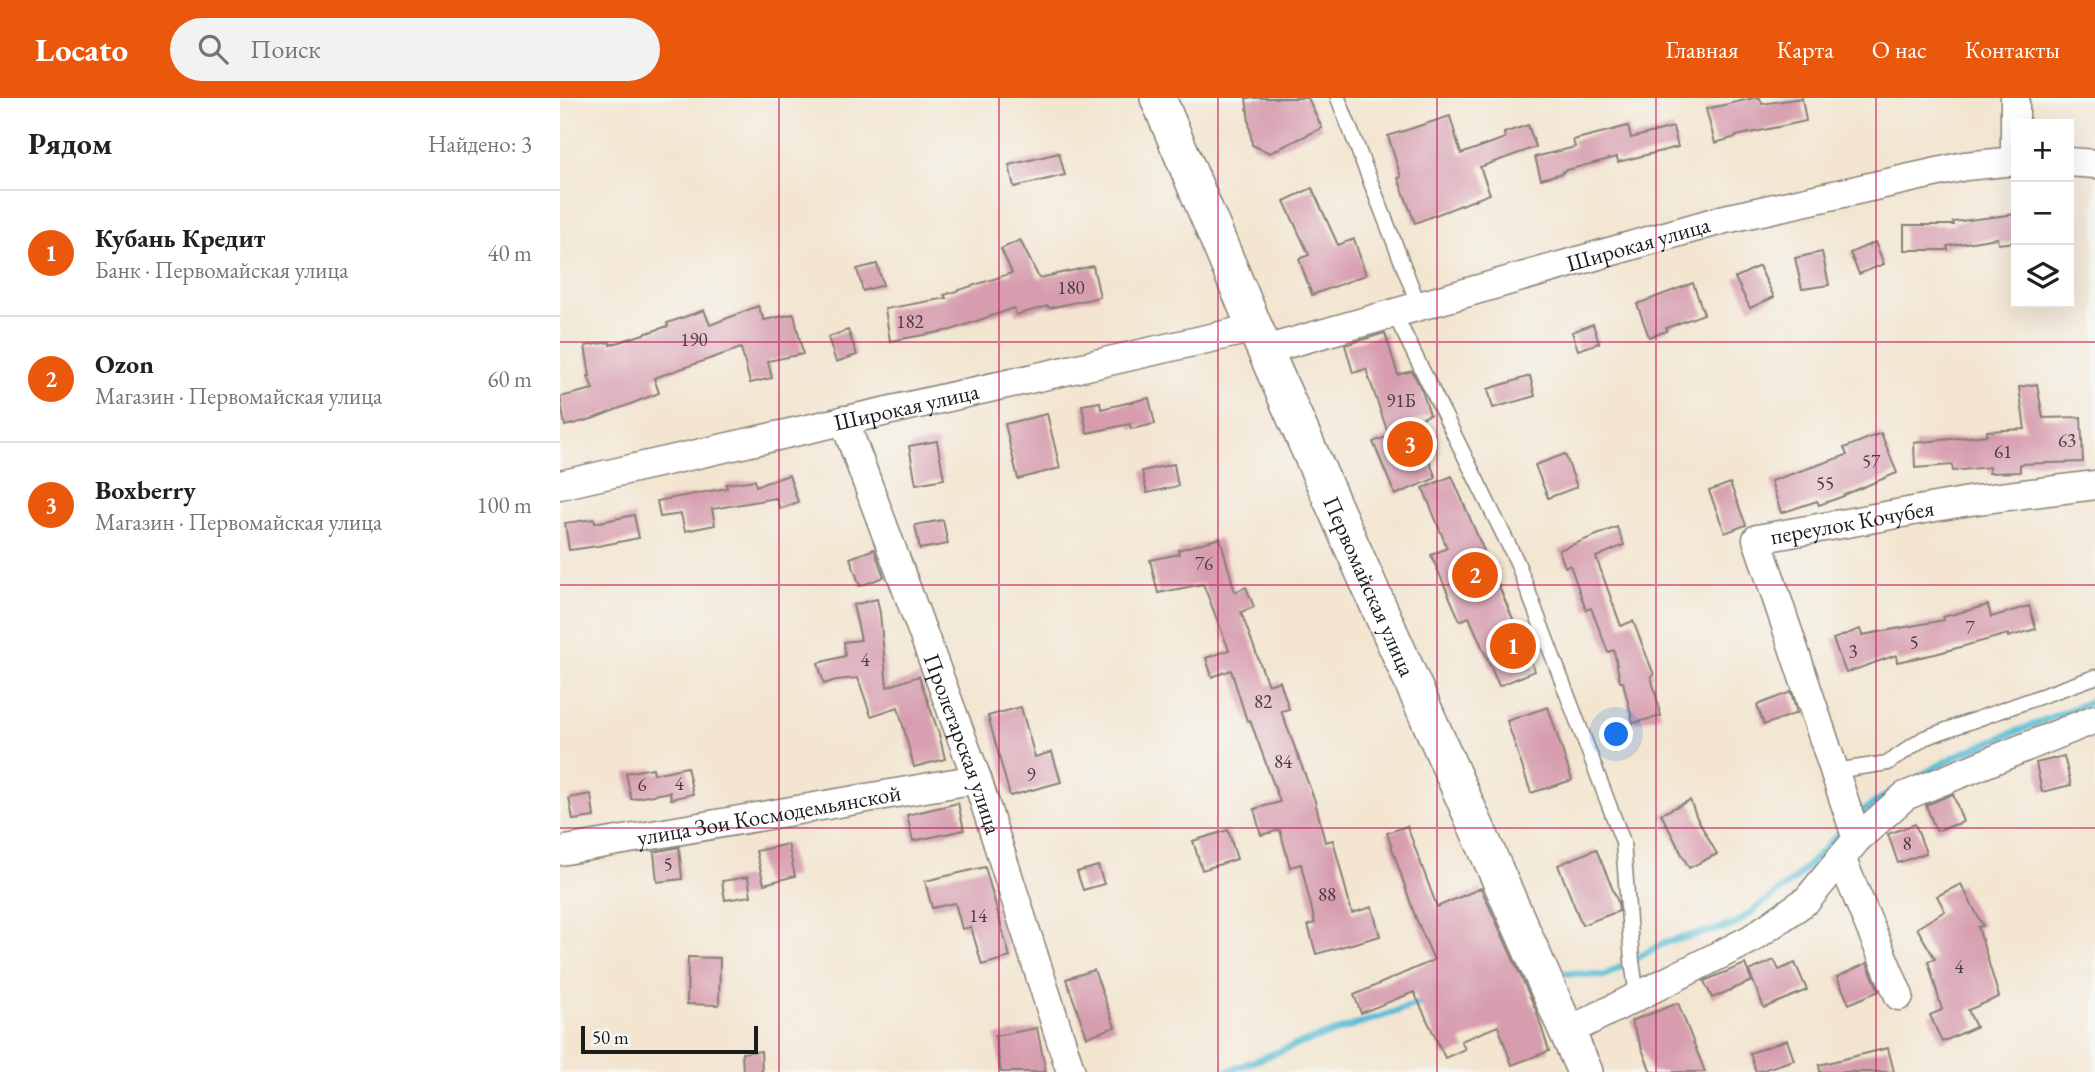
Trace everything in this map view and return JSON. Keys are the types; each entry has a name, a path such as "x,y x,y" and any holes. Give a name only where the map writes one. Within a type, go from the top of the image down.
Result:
{"street":[{"name":"Первомайская улица","path":"1158,98 1260,339 1585,1072"},
{"path":"2015,98 2015,119"},
{"name":"Широкая улица","path":"560,485 844,420 1406,309 1725,219 1965,166 2011,161"},
{"path":"2074,162 2095,164"},
{"name":"Пролетарская улица","path":"844,420 977,779 1072,1072"},
{"name":"переулок Кочубея","path":"1899,996 1849,849 1834,771 1757,539 1969,501 2095,485"},
{"path":"1567,1032 1751,939 1807,900 1849,849 1905,796 2095,719"},
{"name":"улица Зои Космодемьянской","path":"560,851 977,779"}],"lane":[{"path":"1338,98 1406,309 1517,562 1622,842 1637,996"},
{"path":"1834,771 1888,763 1924,738 2095,677"}],"building":[{"path":"1246,98 1308,98 1322,128 1270,153 1252,145"},
{"path":"1760,98 1762,104 1802,98 1806,121 1715,143 1706,109"},
{"path":"1450,116 1461,154 1505,138 1504,133 1528,125 1536,147 1480,167 1490,194 1415,223 1398,178 1401,177 1388,136"},
{"path":"1628,126 1631,138 1673,127 1678,147 1618,162 1617,157 1541,179 1535,157 1575,147 1573,140"},
{"path":"1059,153 1065,175 1014,187 1009,165"},
{"path":"1312,188 1338,245 1354,239 1366,275 1312,295 1299,259 1309,255 1284,201"},
{"path":"2011,215 2011,243 1998,244 1997,238 1947,246 1948,250 1904,250 1904,225 1954,225 1953,222"},
{"path":"1020,240 1039,278 1093,266 1100,297 1016,315 1014,308 951,330 890,341 885,309 946,298 944,295 1012,273 1001,249"},
{"path":"1875,242 1884,264 1859,274 1850,253"},
{"path":"1822,252 1829,285 1802,289 1795,258"},
{"path":"877,264 883,285 863,291 857,269"},
{"path":"1759,266 1774,297 1750,308 1735,278"},
{"path":"1693,283 1704,314 1649,337 1637,304"},
{"path":"758,306 764,320 794,314 803,354 768,361 772,378 750,383 741,348 654,378 659,393 592,419 565,426 560,397 593,389 588,376 585,346 610,342 610,345 668,326 667,323 704,310 710,325"},
{"path":"1593,324 1599,343 1578,350 1572,332"},
{"path":"848,330 857,355 836,362 828,337"},
{"path":"1385,333 1398,375 1412,371 1422,391 1430,415 1413,421 1436,478 1395,495 1373,442 1389,436 1366,369 1353,373 1345,345"},
{"path":"1530,376 1535,396 1493,408 1488,389"},
{"path":"2037,384 2043,418 2081,417 2083,462 2020,464 2020,472 1989,473 1989,467 1953,471 1952,465 1915,468 1914,443 1987,435 1987,431 2025,429 2019,387"},
{"path":"1149,398 1155,424 1131,429 1130,424 1087,433 1082,405 1100,402 1101,409"},
{"path":"1047,414 1060,468 1018,479 1005,424"},
{"path":"1881,433 1897,473 1819,505 1817,501 1781,513 1771,481 1847,455 1844,448"},
{"path":"937,441 944,479 916,484 909,446"},
{"path":"1565,454 1577,487 1548,498 1535,465"},
{"path":"1174,464 1178,486 1147,493 1142,471"},
{"path":"789,475 798,502 780,509 776,498 712,509 715,525 685,531 681,514 660,517 657,501 727,488 726,484 755,480 756,486"},
{"path":"1452,476 1535,671 1499,686 1469,617 1460,621 1431,555 1447,548 1423,488"},
{"path":"1730,483 1746,525 1725,533 1709,491"},
{"path":"634,515 639,538 569,550 565,523 594,519 595,523"},
{"path":"943,520 948,544 920,549 915,525"},
{"path":"1617,527 1624,545 1596,557 1621,626 1633,621 1654,675 1651,676 1661,716 1633,723 1623,682 1620,682 1614,650 1608,652 1591,608 1586,610 1570,565 1565,567 1559,550"},
{"path":"1220,538 1235,592 1246,587 1254,607 1241,612 1268,685 1280,681 1289,709 1281,711 1315,801 1325,842 1333,840 1352,913 1372,907 1380,936 1316,954 1308,925 1315,923 1301,864 1290,867 1280,830 1261,835 1254,809 1280,802 1250,720 1247,721 1231,670 1212,677 1206,658 1229,650 1203,584 1158,593 1150,560 1179,554 1178,550"},
{"path":"874,549 884,577 860,586 850,558"},
{"path":"877,599 887,687 919,676 945,759 914,767 898,707 871,716 858,678 824,684 818,663 845,656 844,642 861,640 853,605"},
{"path":"1988,605 1991,617 2029,606 2036,629 1897,662 1896,655 1846,673 1833,639 1860,629 1862,635 1944,620 1943,617"},
{"path":"1791,692 1797,713 1764,725 1757,705"},
{"path":"1021,707 1035,757 1052,752 1061,782 1010,796 988,716"},
{"path":"1548,707 1572,780 1531,793 1507,721"},
{"path":"2064,756 2071,785 2042,792 2036,763"},
{"path":"687,767 693,794 671,799 670,792 631,799 626,773 653,768 654,774"},
{"path":"591,794 594,817 573,820 569,798"},
{"path":"1953,794 1963,822 1936,831 1926,805"},
{"path":"1690,800 1717,854 1689,868 1661,814"},
{"path":"958,803 964,830 913,841 907,815"},
{"path":"1915,824 1926,853 1898,863 1888,834"},
{"path":"1407,826 1437,907 1481,888 1536,1010 1549,1051 1512,1065 1498,1026 1461,1041 1465,1049 1445,1058 1414,992 1361,1013 1354,995 1434,960 1415,916 1387,833"},
{"path":"1228,830 1237,859 1202,870 1193,841"},
{"path":"788,844 795,876 764,884 756,851"},
{"path":"679,847 682,879 657,882 654,852"},
{"path":"1596,849 1618,902 1619,911 1582,925 1558,865"},
{"path":"1098,866 1104,884 1083,890 1077,872"},
{"path":"985,867 1010,957 982,965 971,927 962,929 955,903 932,908 925,881"},
{"path":"748,877 751,896 725,900 722,881"},
{"path":"1961,884 1983,926 1978,927 1999,997 1968,1010 1976,1027 1942,1042 1930,1015 1942,1010 1928,961 1935,959 1917,928 1945,911 1937,896"},
{"path":"688,957 720,958 719,1005 687,1004"},
{"path":"1774,960 1779,970 1795,963 1807,990 1764,1008 1749,971"},
{"path":"1867,963 1879,991 1849,1004 1837,977"},
{"path":"1745,964 1752,981 1712,998 1704,981"},
{"path":"1094,970 1115,1027 1087,1037 1066,979"},
{"path":"1678,1003 1705,1072 1651,1072 1631,1021"},
{"path":"1037,1028 1046,1072 1001,1072 995,1036"},
{"path":"1787,1040 1794,1060 1756,1072 1750,1053"},
{"path":"1888,1048 1894,1072 1820,1072 1819,1065"},
{"path":"761,1051 762,1072 743,1072 742,1053"}],"waterway":[{"path":"1920,776 1960,754 2095,700"},
{"path":"1857,815 1892,792"},
{"path":"1567,973 1604,976 1666,942 1734,925 1794,880 1842,831"},
{"path":"1226,1072 1418,1004"}],"place":[{"name":"Boxberry","path":"1410,444"},
{"name":"Ozon","path":"1475,575"},
{"name":"Кубань Кредит","path":"1513,646"}]}
